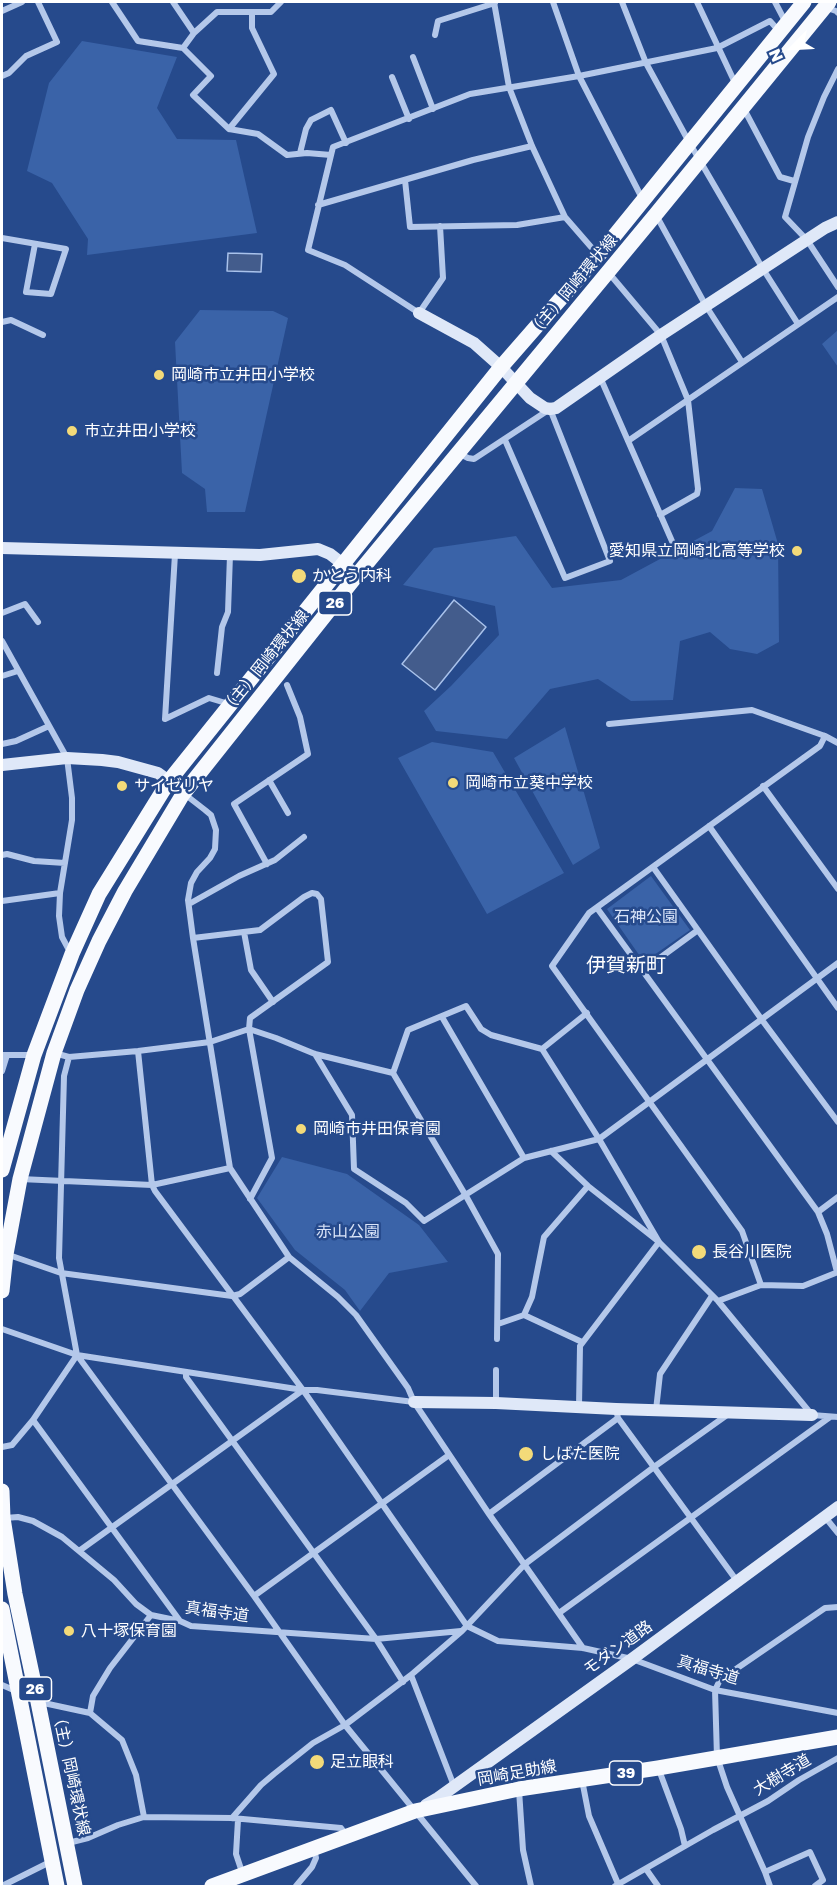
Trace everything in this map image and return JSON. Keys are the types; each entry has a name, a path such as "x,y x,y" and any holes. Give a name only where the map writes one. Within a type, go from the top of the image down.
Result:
{"main road":[{"name":"（主）岡崎環状線","path":"2,1170 34,1055 72,954 99,894 169,781 501,367 598,256 804,2"},
{"name":"（主）岡崎環状線","path":"2,1291 6,1254 20,1179 61,1055 77,990 125,891 183,794 357,575 656,214 826,4"},
{"name":"（主）岡崎環状線","path":"2,1491 3,1518 15,1594 75,1887"},
{"name":"26","path":"2,1610 16,1691 57,1887"},
{"name":"岡崎足助線","path":"212,1887 415,1811 519,1789 838,1737"}],"street":[{"path":"2,11 22,2"},
{"path":"2,76 9,74 26,56 57,42 38,2"},
{"path":"112,2 138,41 183,48 211,76 193,95 229,129 258,134 287,155 300,153 331,155"},
{"path":"173,2 194,33"},
{"path":"183,48 194,33 217,12 271,12 281,2"},
{"path":"435,35 438,21 494,2 509,87 532,146 566,217 598,256"},
{"path":"553,2 579,76 643,201"},
{"path":"622,2 646,63 689,142 798,324"},
{"path":"697,2 736,85"},
{"path":"775,2 783,27"},
{"path":"826,4 838,13"},
{"path":"229,129 274,74 252,28 252,12"},
{"path":"505,440 565,578 610,561 550,409 530,398 474,343 419,312 345,265 308,250 333,147 470,94 579,76 717,48 770,21 783,27"},
{"path":"413,57 433,109"},
{"path":"838,69 808,137 785,217 807,240 838,287"},
{"path":"392,77 409,119"},
{"path":"743,108 780,177 794,181"},
{"path":"300,153 306,129 311,120 331,110 346,143"},
{"path":"318,205 473,160 532,146"},
{"path":"405,180 410,227 517,225 566,217"},
{"path":"656,214 706,306 742,362"},
{"path":"458,453 474,459 550,409 556,408 661,335 825,228 838,222"},
{"path":"419,312 443,278 440,226"},
{"path":"2,238 66,249 51,294 26,292 35,244"},
{"path":"608,272 661,335 688,400 697,494 660,514"},
{"path":"628,441 838,297"},
{"path":"2,322 11,320 43,335"},
{"path":"600,377 675,548"},
{"path":"2,548 230,555 260,555 318,549 330,554 357,575"},
{"path":"175,554 165,719 209,698 229,705"},
{"path":"217,673 222,627 228,612 230,555"},
{"path":"2,613 25,604 38,622"},
{"path":"2,641 67,758 72,820 60,893 59,916 62,937 72,954"},
{"path":"2,676 18,671"},
{"path":"267,864 234,804 308,754 300,717 287,685"},
{"path":"609,724 752,710 825,736 838,743"},
{"path":"2,744 16,741 49,726"},
{"path":"761,1285 742,1231 552,966 589,913 820,746 825,736"},
{"path":"2,765 67,758 118,762 158,773 211,815 216,830 215,849 191,882 189,904 230,1168 289,1257 338,1297 356,1315 408,1388 414,1402 489,1514 583,1648"},
{"path":"269,780 288,813"},
{"path":"763,786 838,889"},
{"path":"708,826 838,1008"},
{"path":"189,904 239,876 275,860 304,837"},
{"path":"2,855 7,854 34,861 65,863"},
{"path":"653,867 838,1122"},
{"path":"2,901 60,893"},
{"path":"193,939 260,930 304,897 312,893 317,894 321,899 328,962 250,1018 249,1029 272,1158 250,1199"},
{"path":"597,908 818,1212 838,1272 802,1286 761,1285 715,1299 660,1374 656,1410"},
{"path":"642,971 698,930"},
{"path":"244,932 251,970 273,1002"},
{"path":"315,1054 352,1115 354,1169 406,1203 424,1221 524,1158 599,1139 838,963"},
{"path":"393,1073 408,1030 466,1006 481,1029 491,1035 542,1048 599,1139 659,1242"},
{"path":"542,1048 587,1013"},
{"path":"441,1017 524,1158"},
{"path":"476,1887 345,1725 254,1596 76,1355 59,1258 64,1076 61,1055 138,1051 210,1042 249,1029 315,1054 393,1073 498,1254 497,1339"},
{"path":"138,1051 152,1185 303,1390 382,1503 464,1628"},
{"path":"2,1071 4,1055 34,1055"},
{"path":"551,1151 588,1186 659,1242 715,1299 812,1415"},
{"path":"20,1179 152,1185 230,1168"},
{"path":"525,1315 532,1298 544,1237 588,1186"},
{"path":"818,1212 838,1197"},
{"path":"579,1407 580,1346 659,1242"},
{"path":"6,1254 61,1273 232,1296 240,1294 289,1257"},
{"path":"498,1324 525,1315 582,1342"},
{"path":"2,1329 76,1355 303,1390 414,1402 579,1407 617,1414 656,1410 838,1417"},
{"path":"2,1447 12,1445 33,1420 76,1355"},
{"path":"496,1370 496,1403"},
{"path":"186,1372 186,1377 376,1639 403,1682"},
{"path":"79,1551 303,1390"},
{"path":"243,1875 236,1854 235,1819 261,1785 313,1743 345,1725 403,1682 464,1628 525,1564 730,1413"},
{"path":"617,1414 737,1581"},
{"path":"489,1514 617,1414"},
{"path":"559,1614 830,1417"},
{"path":"33,1420 180,1621"},
{"path":"254,1596 449,1455"},
{"name":"モダン道路","path":"415,1811 454,1787 838,1507"},
{"name":"真福寺道","path":"3,1518 18,1516 33,1521 62,1537 114,1580 136,1604 151,1615 180,1621 191,1626 376,1639 464,1628 498,1641 583,1648 632,1659 715,1690 838,1713"},
{"path":"825,1517 838,1533"},
{"path":"770,1887 717,1757 715,1690 720,1680 825,1608 838,1607"},
{"path":"90,1713 93,1696 110,1668 151,1615"},
{"path":"411,1675 454,1787"},
{"path":"2,1685 16,1691"},
{"path":"38,1702 90,1713 122,1740 136,1775 144,1817"},
{"name":"大樹寺道","path":"617,1886 684,1846 768,1801 838,1758"},
{"path":"658,1768 681,1829 684,1846"},
{"path":"582,1780 590,1816 617,1886"},
{"path":"519,1789 523,1850 531,1887"},
{"path":"68,1844 144,1817 235,1819 341,1828 348,1837"},
{"path":"296,1887 312,1867 316,1858 314,1849"},
{"path":"765,1872 810,1852 823,1880 815,1887"},
{"path":"2,1886 52,1861"},
{"path":"646,1869 658,1887"}],"green space":[{"path":"82,41 177,57 157,108 177,139 236,140 257,233 87,255 88,239 52,183 27,171 49,83"},
{"path":"200,310 273,311 288,318 245,512 207,512 205,489 182,473 175,342"},
{"path":"838,330 838,367 822,344"},
{"path":"735,488 762,489 778,544 779,642 757,654 730,649 710,632 680,641 673,700 631,701 598,679 550,689 507,739 436,731 424,711 499,635 495,606 403,585 434,548 516,536 552,588 621,580 712,531"},
{"path":"565,727 600,848 573,865 514,758"},
{"path":"432,742 493,752 564,873 487,914 398,758"},
{"name":"石神公園","path":"651,876 690,930 644,962 607,909"},
{"name":"赤山公園","path":"282,1157 347,1174 419,1225 448,1262 389,1273 360,1311 345,1290 295,1250 257,1198"}],"shaded area":[{"path":"228,253 262,254 261,272 227,271"},
{"path":"454,600 486,627 435,690 402,664"}],"place":[{"name":"岡崎市立井田小学校","path":"159,375"},
{"name":"市立井田小学校","path":"72,431"},
{"name":"愛知県立岡崎北高等学校","path":"797,551"},
{"name":"かとう内科","path":"299,576"},
{"name":"岡崎市立葵中学校","path":"453,783"},
{"name":"サイゼリヤ","path":"122,786"},
{"name":"岡崎市井田保育園","path":"301,1129"},
{"name":"長谷川医院","path":"699,1252"},
{"name":"しばた医院","path":"526,1454"},
{"name":"八十塚保育園","path":"69,1631"},
{"name":"足立眼科","path":"317,1762"}],"district":[{"name":"伊賀新町","path":"626,966"}]}
